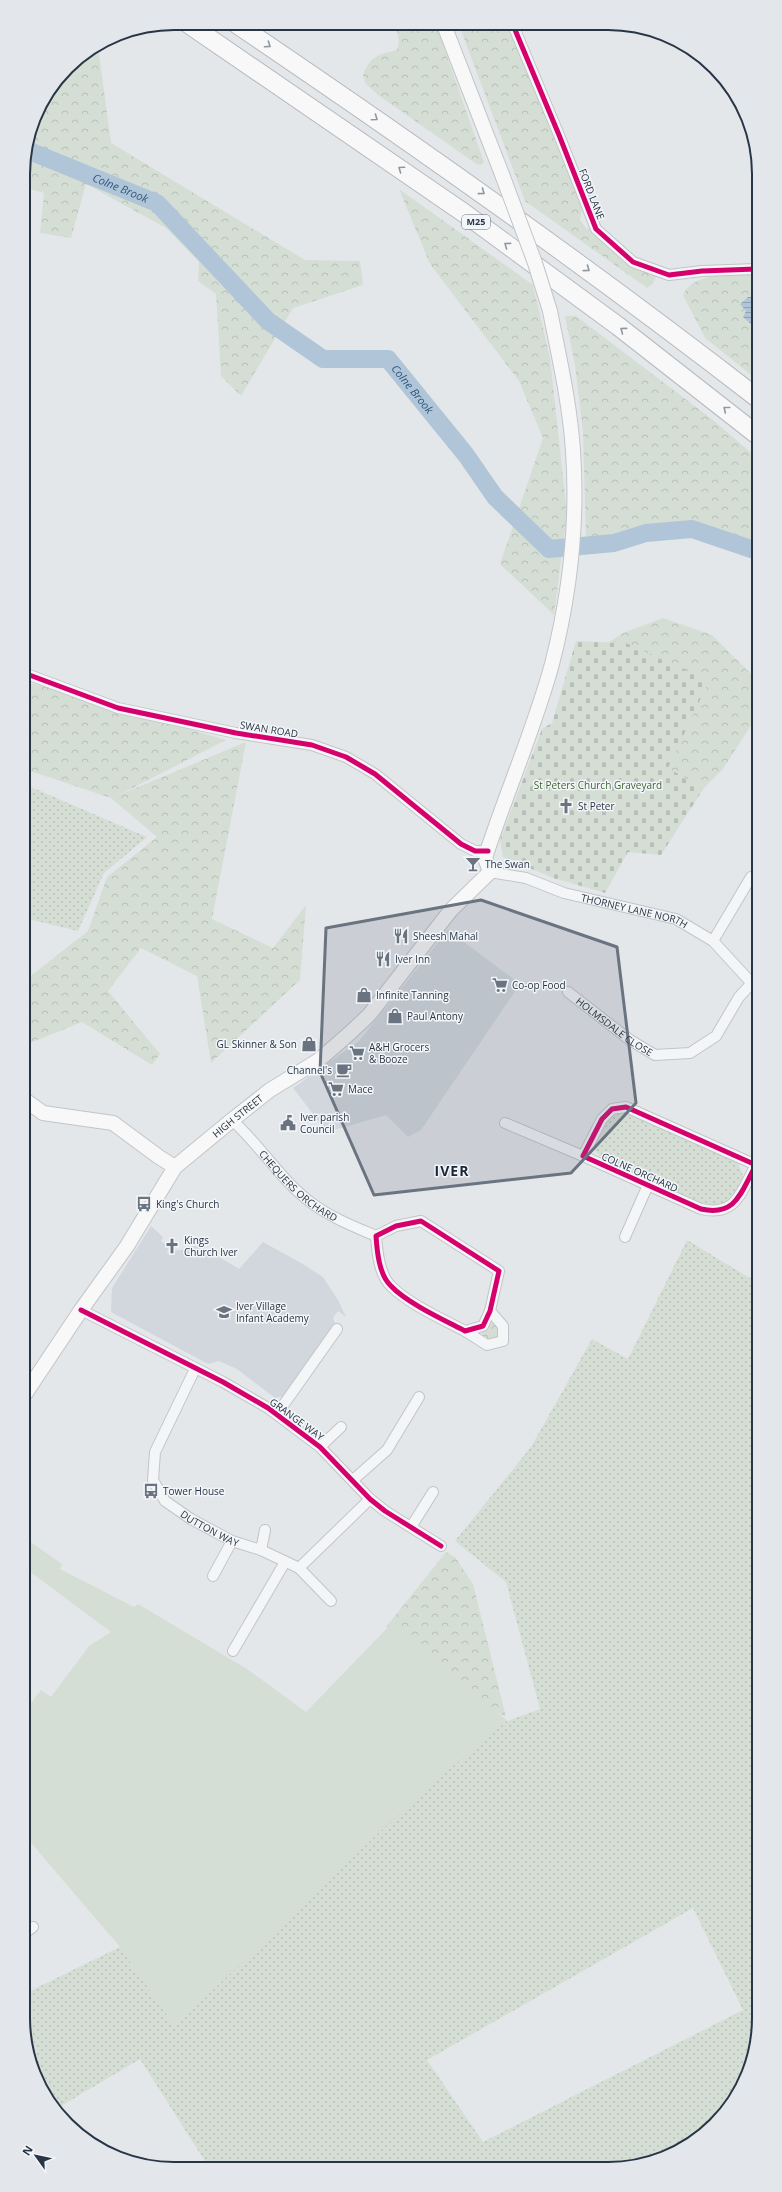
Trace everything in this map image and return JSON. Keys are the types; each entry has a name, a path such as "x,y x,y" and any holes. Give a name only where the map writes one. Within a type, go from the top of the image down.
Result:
{"highway":[{"name":"M25","path":"197,30 464,213 618,326 752,431"},
{"name":"M25","path":"245,30 480,190 641,308 752,394"}],"main road":[{"path":"446,30 535,263 550,311 566,392 573,450 574,526 570,573 550,671 485,858 490,872"},
{"name":"HIGH STREET","path":"30,1386 81,1310 127,1246 175,1167 270,1090 320,1060 351,1032 369,1015 451,910 490,872"},
{"path":"30,1104 43,1113 113,1123 159,1158 175,1167"}],"street":[{"name":"FORD LANE","path":"515,30 596,229 633,262 669,275 702,271 752,269"},
{"name":"SWAN ROAD","path":"30,675 118,708 236,733 312,745 346,757 375,774 461,844 475,851 488,850"},
{"name":"THORNEY LANE NORTH","path":"490,872 526,878 564,893 676,920 713,941 752,984"},
{"path":"713,941 752,877"},
{"name":"HOLMSDALE CLOSE","path":"568,992 630,1040 655,1055 690,1053 716,1036 739,997 752,987"},
{"name":"COLNE ORCHARD","path":"583,1156 602,1119 612,1109 626,1107 752,1162"},
{"name":"CHEQUERS ORCHARD","path":"232,1120 245,1132 272,1166 313,1204 345,1222 376,1236"},
{"name":"COLNE ORCHARD","path":"505,1123 701,1209 714,1212 725,1210 733,1204 752,1172"},
{"path":"625,1237 648,1185"},
{"path":"465,1331 482,1326 490,1311 499,1271 421,1221 396,1226 376,1236 378,1259 390,1286 429,1312 465,1331 487,1345 503,1341 503,1326 490,1311"},
{"name":"GRANGE WAY","path":"81,1310 223,1382 277,1414 320,1447 370,1499 441,1546"},
{"path":"277,1414 337,1329"},
{"name":"DUTTON WAY","path":"195,1369 155,1452 153,1480 165,1501 191,1519 232,1541 261,1550 299,1568"},
{"path":"353,1480 387,1450 419,1398"},
{"path":"320,1447 340,1427"},
{"path":"411,1527 433,1492"},
{"path":"330,1601 299,1568 370,1499"},
{"path":"261,1550 265,1530"},
{"path":"213,1576 232,1541"},
{"path":"233,1651 285,1562"}],"highlighted area":[{"path":"481,900 617,947 636,1103 571,1173 374,1195 320,1072 326,928"}],"shaded area":[{"path":"448,930 520,984 421,1130 408,1137 386,1115 327,1132 293,1088 359,1041"},
{"name":"Iver Village Infant Academy","path":"151,1226 163,1237 161,1241 169,1246 167,1253 171,1256 173,1251 188,1249 191,1246 203,1247 239,1269 263,1242 323,1277 338,1300 346,1317 338,1311 333,1318 336,1326 288,1395 275,1398 237,1369 219,1361 208,1364 111,1312 112,1288"}],"green space":[{"path":"397,30 438,30 484,162 481,165 475,163 378,95 365,83 363,75 369,63 380,55 397,50 399,42"},
{"path":"461,30 511,30 582,209 580,220 586,228 595,229 657,275 652,284 647,288 525,201"},
{"path":"99,51 111,143 305,260 360,261 363,285 293,308 241,396 221,376 216,294 198,281 199,262 166,228 86,184 71,238 40,233 44,193 30,189 31,156 41,119 49,102 60,86 72,72"},
{"path":"399,189 533,285 550,358 567,514 554,615 500,564 543,438 519,381 430,264"},
{"path":"752,272 752,296 748,297 746,311 748,323 752,326 752,376 705,338 683,295 688,287 696,282 715,275"},
{"path":"565,316 576,316 713,420 752,454 752,546 709,526 665,523 614,538 586,538 583,433 575,365"},
{"path":"663,618 712,635 752,675 752,724 723,769 704,788 668,769 626,643 609,642 623,633"},
{"name":"St Peters Church Graveyard","path":"576,641 626,643 709,681 668,768 704,788 661,855 628,852 605,893 553,878 503,857 500,840 542,729 552,723"},
{"path":"30,683 226,740 119,795 246,742 212,919 273,948 306,905 300,980 211,1063 197,976 141,948 108,991 160,1054 152,1065 82,1022 30,1043 30,976 88,931 107,877 157,837 111,798 30,771"},
{"path":"30,787 147,837 104,873 78,931 30,919"},
{"path":"626,1112 738,1162 744,1179 726,1206 715,1209 603,1159 594,1150 611,1114"},
{"path":"687,1240 752,1279 752,2027 747,2055 741,2073 728,2098 710,2120 680,2143 645,2157 617,2162 205,2162 140,2059 60,2106 49,2090 35,2055 30,2027 30,1991 120,1947 175,2026 419,1794 391,1624 507,1721 540,1709 506,1582 455,1541 531,1447 592,1339 628,1359","holes":["693,1908 743,2010 483,2142 427,2060"]},
{"path":"491,1323 497,1326 500,1332 497,1338 491,1341 485,1338 482,1332 485,1326"},
{"path":"30,1542 62,1564 60,1569 134,1607 138,1604 247,1669 306,1712 391,1624 507,1721 420,1794 175,2026 120,1947 30,1842 30,1704 41,1690 51,1697 89,1646 111,1632 30,1572"},
{"path":"446,1552 455,1557 473,1584 506,1717 457,1692 409,1652 386,1627"}],"water":[{"path":"752,296 752,325 743,317 746,311 740,304 748,297"}],"waterway":[{"name":"Colne Brook","path":"32,152 157,203 268,321 323,359 388,359 466,455 495,497 549,549 614,543 646,533 692,529 752,549"}],"cycle path":[{"path":"515,30 596,229 633,262 669,275 702,271 752,269"},
{"path":"30,675 118,708 236,733 312,745 346,757 375,774 461,844 475,851 488,851"},
{"path":"626,1107 752,1163"},
{"path":"626,1107 612,1109 602,1119 583,1156 701,1209 723,1209 730,1205 736,1200 752,1172"},
{"path":"421,1221 499,1271 490,1311 483,1326 465,1331 406,1299 391,1286 384,1276 379,1262 376,1236 396,1226 421,1221"},
{"path":"81,1310 223,1382 268,1408 320,1447 370,1499 385,1511 441,1546"}],"place":[{"name":"St Peter","path":"566,806"},
{"name":"The Swan","path":"473,864"},
{"name":"Sheesh Mahal","path":"401,936"},
{"name":"Iver Inn","path":"383,959"},
{"name":"Co-op Food","path":"500,985"},
{"name":"Infinite Tanning","path":"364,995"},
{"name":"Paul Antony","path":"395,1016"},
{"name":"GL Skinner & Son","path":"309,1044"},
{"name":"A&H Grocers & Booze","path":"357,1053"},
{"name":"Channel's","path":"344,1070"},
{"name":"Mace","path":"336,1089"},
{"name":"Iver parish Council","path":"288,1123"},
{"name":"King's Church","path":"144,1204"},
{"name":"Kings Church Iver","path":"172,1246"},
{"name":"Iver Village Infant Academy","path":"224,1312"},
{"name":"Tower House","path":"151,1491"}],"district":[{"name":"IVER","path":"452,1171"}]}
